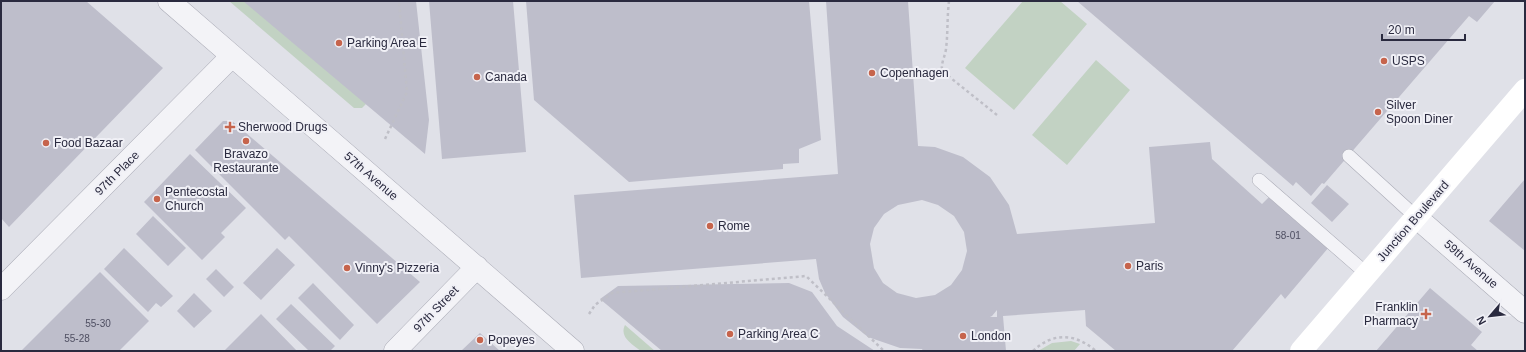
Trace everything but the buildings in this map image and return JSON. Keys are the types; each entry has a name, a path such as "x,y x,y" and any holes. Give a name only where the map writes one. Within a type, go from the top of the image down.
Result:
{"main road":[{"name":"Junction Boulevard","path":"1301,351 1525,90"}],"street":[{"name":"57th Avenue","path":"169,1 573,351"},
{"name":"97th Place","path":"1,289 232,56"},
{"name":"59th Avenue","path":"1416,217 1525,312"},
{"name":"97th Street","path":"395,351 477,267"}],"lane":[{"path":"1349,156 1416,217"},
{"path":"1259,180 1367,274"}],"path":[{"path":"385,139 407,92 399,1"},
{"path":"949,1 946,23 946,50 942,64 942,71 997,115"},
{"path":"589,314 596,305 612,293 806,276 884,351"},
{"path":"1033,351 1047,341 1070,337 1082,340 1096,351"}],"green space":[{"path":"229,1 257,1 366,104 362,108 354,108"},
{"path":"1023,1 1060,1 1087,24 1014,110 965,68"},
{"path":"1096,60 1130,90 1067,165 1032,135"},
{"path":"625,325 655,351 641,351 630,343 625,337"},
{"path":"1071,341 1080,344 1074,351 1038,351 1052,343"}],"place":[{"name":"Parking Area E","path":"339,43"},
{"name":"USPS","path":"1384,61"},
{"name":"Copenhagen","path":"872,73"},
{"name":"Canada","path":"477,77"},
{"name":"Silver Spoon Diner","path":"1378,112"},
{"name":"Sherwood Drugs","path":"230,127"},
{"name":"Bravazo Restaurante","path":"246,141"},
{"name":"Food Bazaar","path":"46,143"},
{"name":"Pentecostal Church","path":"157,199"},
{"name":"Rome","path":"710,226"},
{"name":"Paris","path":"1128,266"},
{"name":"Vinny's Pizzeria","path":"347,268"},
{"name":"Franklin Pharmacy","path":"1426,314"},
{"name":"Parking Area C","path":"730,334"},
{"name":"London","path":"963,336"},
{"name":"Popeyes","path":"480,340"}]}
